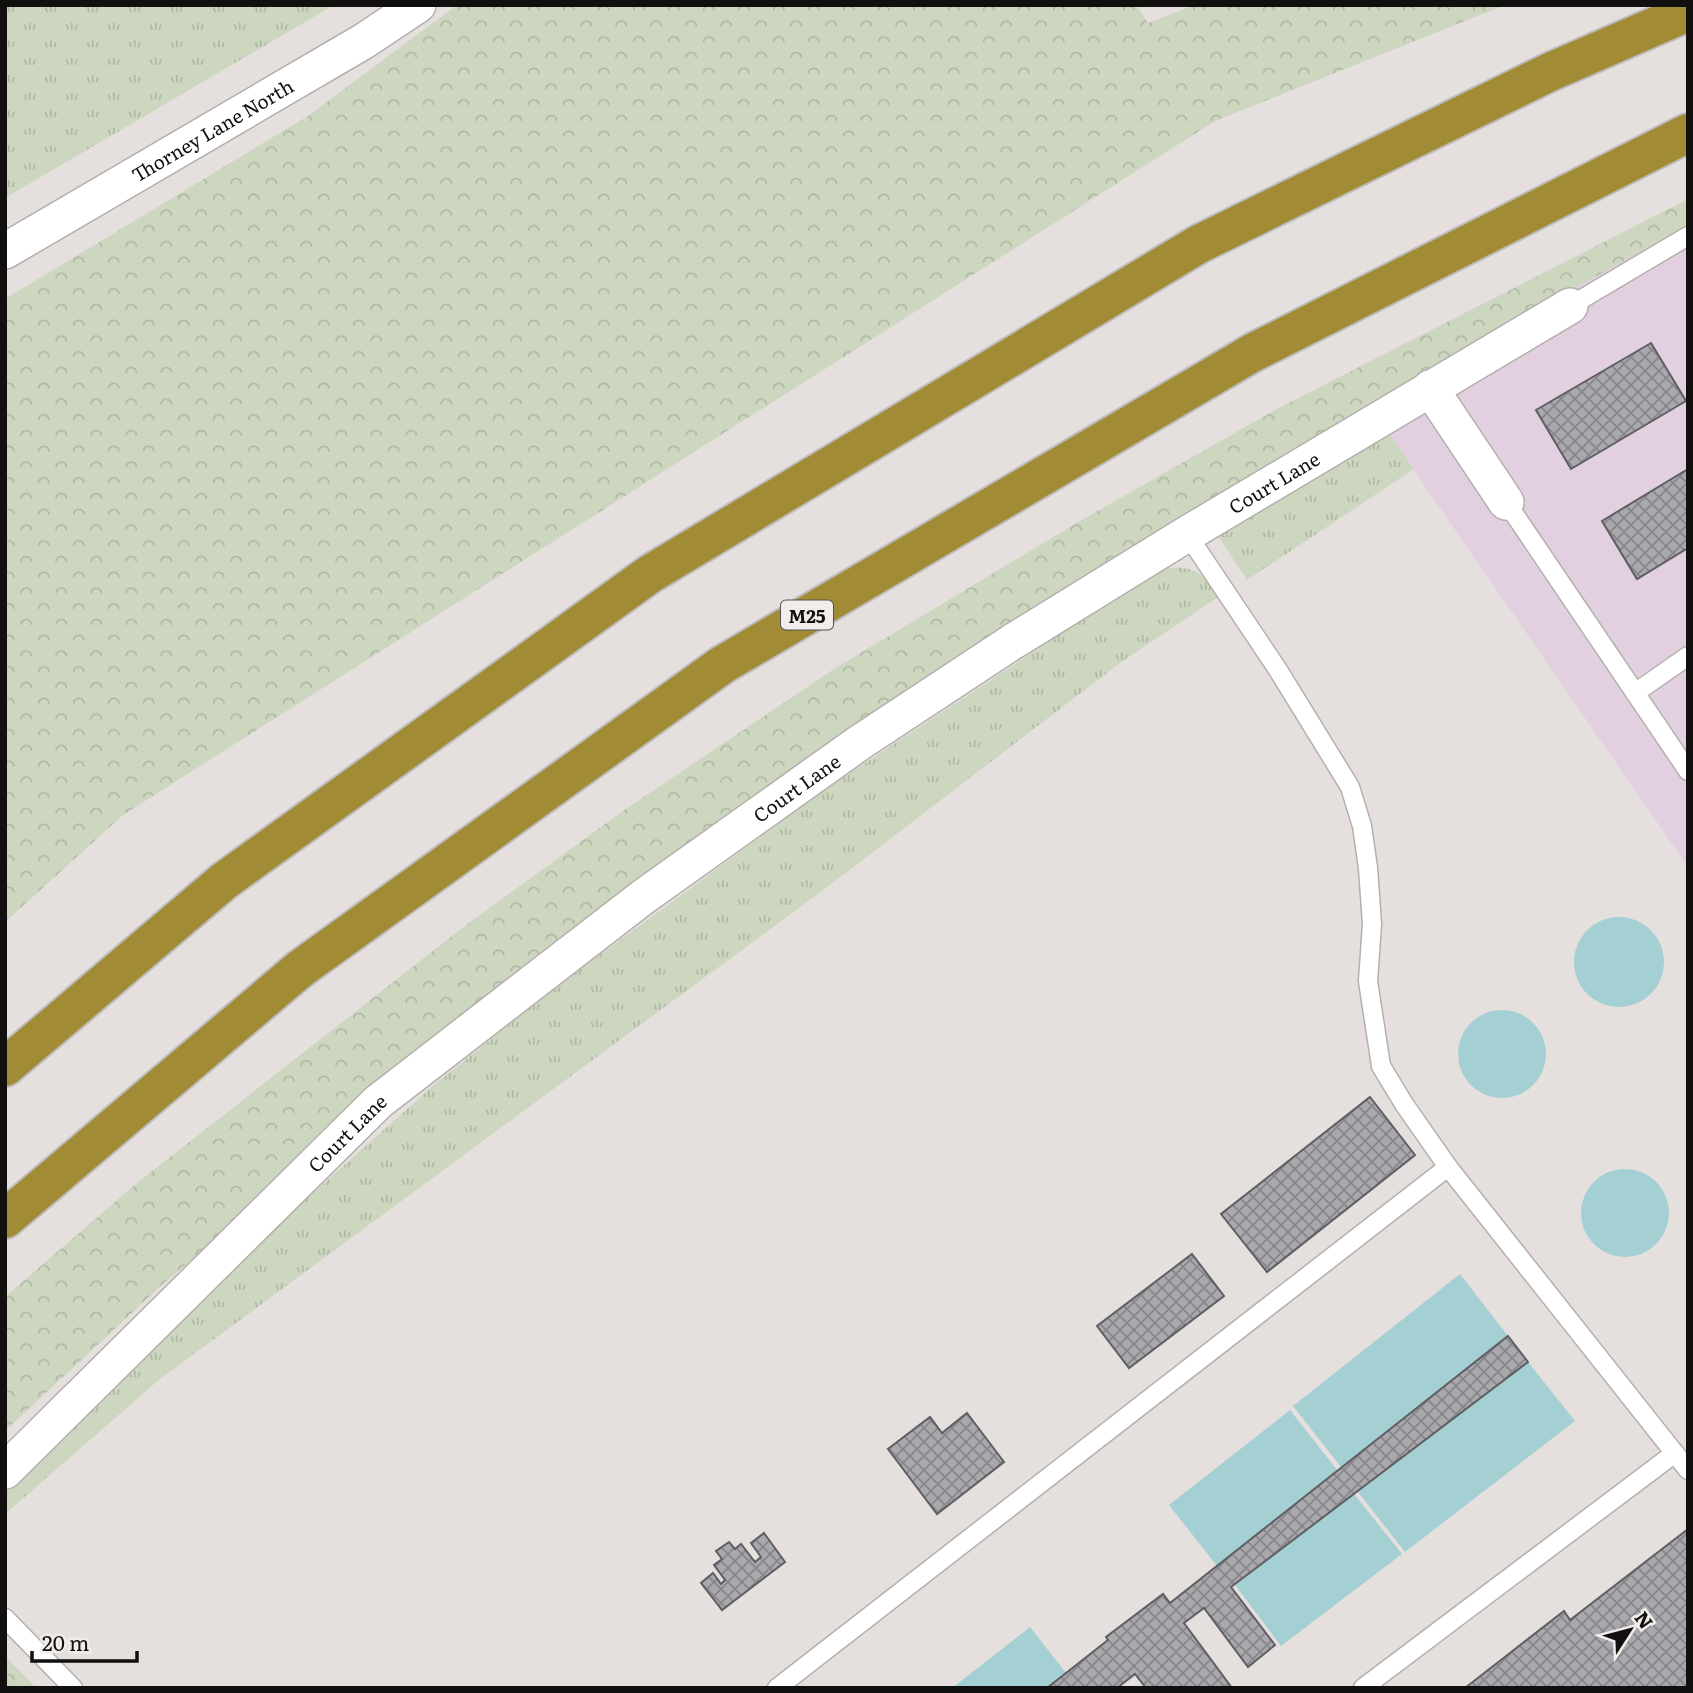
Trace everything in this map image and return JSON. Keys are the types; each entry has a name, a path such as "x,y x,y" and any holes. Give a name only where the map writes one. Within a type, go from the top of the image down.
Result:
{"highway":[{"path":"5,1067 224,881 649,574 1199,244 1550,72 1688,12"},
{"name":"M25","path":"5,1219 300,969 722,665 1252,353 1688,133"}],"street":[{"name":"Thorney Lane North","path":"5,251 364,41 418,5"},
{"name":"Court Lane","path":"5,1471 379,1102 643,897 859,743 1012,642 1187,534 1570,306"},
{"path":"1430,388 1506,502"}],"lane":[{"name":"Court Lane","path":"1570,306 1688,236"},
{"path":"1506,502 1688,771"},
{"path":"1187,534 1278,670 1350,787 1362,826 1368,868 1372,924 1368,981 1381,1066 1448,1167 1688,1470"},
{"path":"1635,693 1688,656"},
{"path":"777,1688 1448,1167"},
{"path":"1363,1688 1675,1453"},
{"path":"5,1618 73,1688"}],"shaded area":[{"path":"1688,225 1688,867 1395,443 1373,401"}],"green space":[{"path":"5,5 334,5 5,198"},
{"path":"457,5 1136,5 1148,23 1195,5 1505,5 1215,121 123,815 5,922 5,299 308,116"},
{"path":"1688,199 1688,225 1373,401 1154,547 496,1003 164,1283 5,1431 5,1297 137,1183 462,928 623,811 834,669 1080,521 1277,409"},
{"path":"1389,433 1414,469 1247,580 1218,536"},
{"path":"1157,570 1193,570 1204,578 1218,597 1120,663 830,885 160,1379 5,1514 5,1489 246,1253 434,1085 556,987 823,791"},
{"path":"5,1656 36,1688 5,1688"}],"water":[{"path":"1619,917 1636,920 1651,930 1661,945 1664,962 1661,979 1651,994 1636,1004 1619,1007 1602,1004 1587,994 1577,979 1574,962 1577,945 1587,930 1602,920"},
{"path":"1502,1010 1519,1014 1533,1023 1542,1037 1546,1054 1542,1071 1533,1085 1519,1094 1502,1098 1485,1094 1471,1085 1462,1071 1458,1054 1462,1037 1471,1023 1485,1014"},
{"path":"1625,1169 1642,1173 1656,1182 1665,1196 1669,1213 1665,1230 1656,1244 1642,1253 1625,1257 1608,1253 1594,1244 1585,1230 1581,1213 1585,1196 1594,1182 1608,1173"},
{"path":"1460,1274 1508,1336 1341,1467 1293,1406"},
{"path":"1528,1362 1575,1421 1405,1552 1358,1492"},
{"path":"1290,1410 1338,1471 1217,1566 1169,1505"},
{"path":"1354,1494 1402,1554 1281,1646 1235,1585"},
{"path":"1030,1627 1066,1673 1047,1688 952,1688"}],"building":[{"path":"1651,343 1686,401 1571,469 1536,410"},
{"path":"1688,469 1688,548 1637,579 1602,521"},
{"path":"1370,1097 1415,1155 1267,1272 1221,1214"},
{"path":"1192,1254 1224,1296 1129,1368 1097,1326"},
{"path":"1508,1336 1528,1362 1231,1587 1275,1645 1248,1667 1204,1608 1184,1623 1232,1688 1146,1688 1135,1674 1117,1688 1047,1688 1108,1640 1106,1637 1163,1594 1170,1603"},
{"path":"967,1413 1004,1462 937,1514 888,1449 930,1417 942,1433"},
{"path":"1688,1529 1688,1688 1465,1688 1564,1611 1570,1620"},
{"path":"764,1533 785,1562 722,1610 701,1583 713,1573 721,1584 725,1580 714,1565 722,1559 716,1551 729,1542 735,1549 741,1544 755,1562 761,1557 751,1543"}]}
